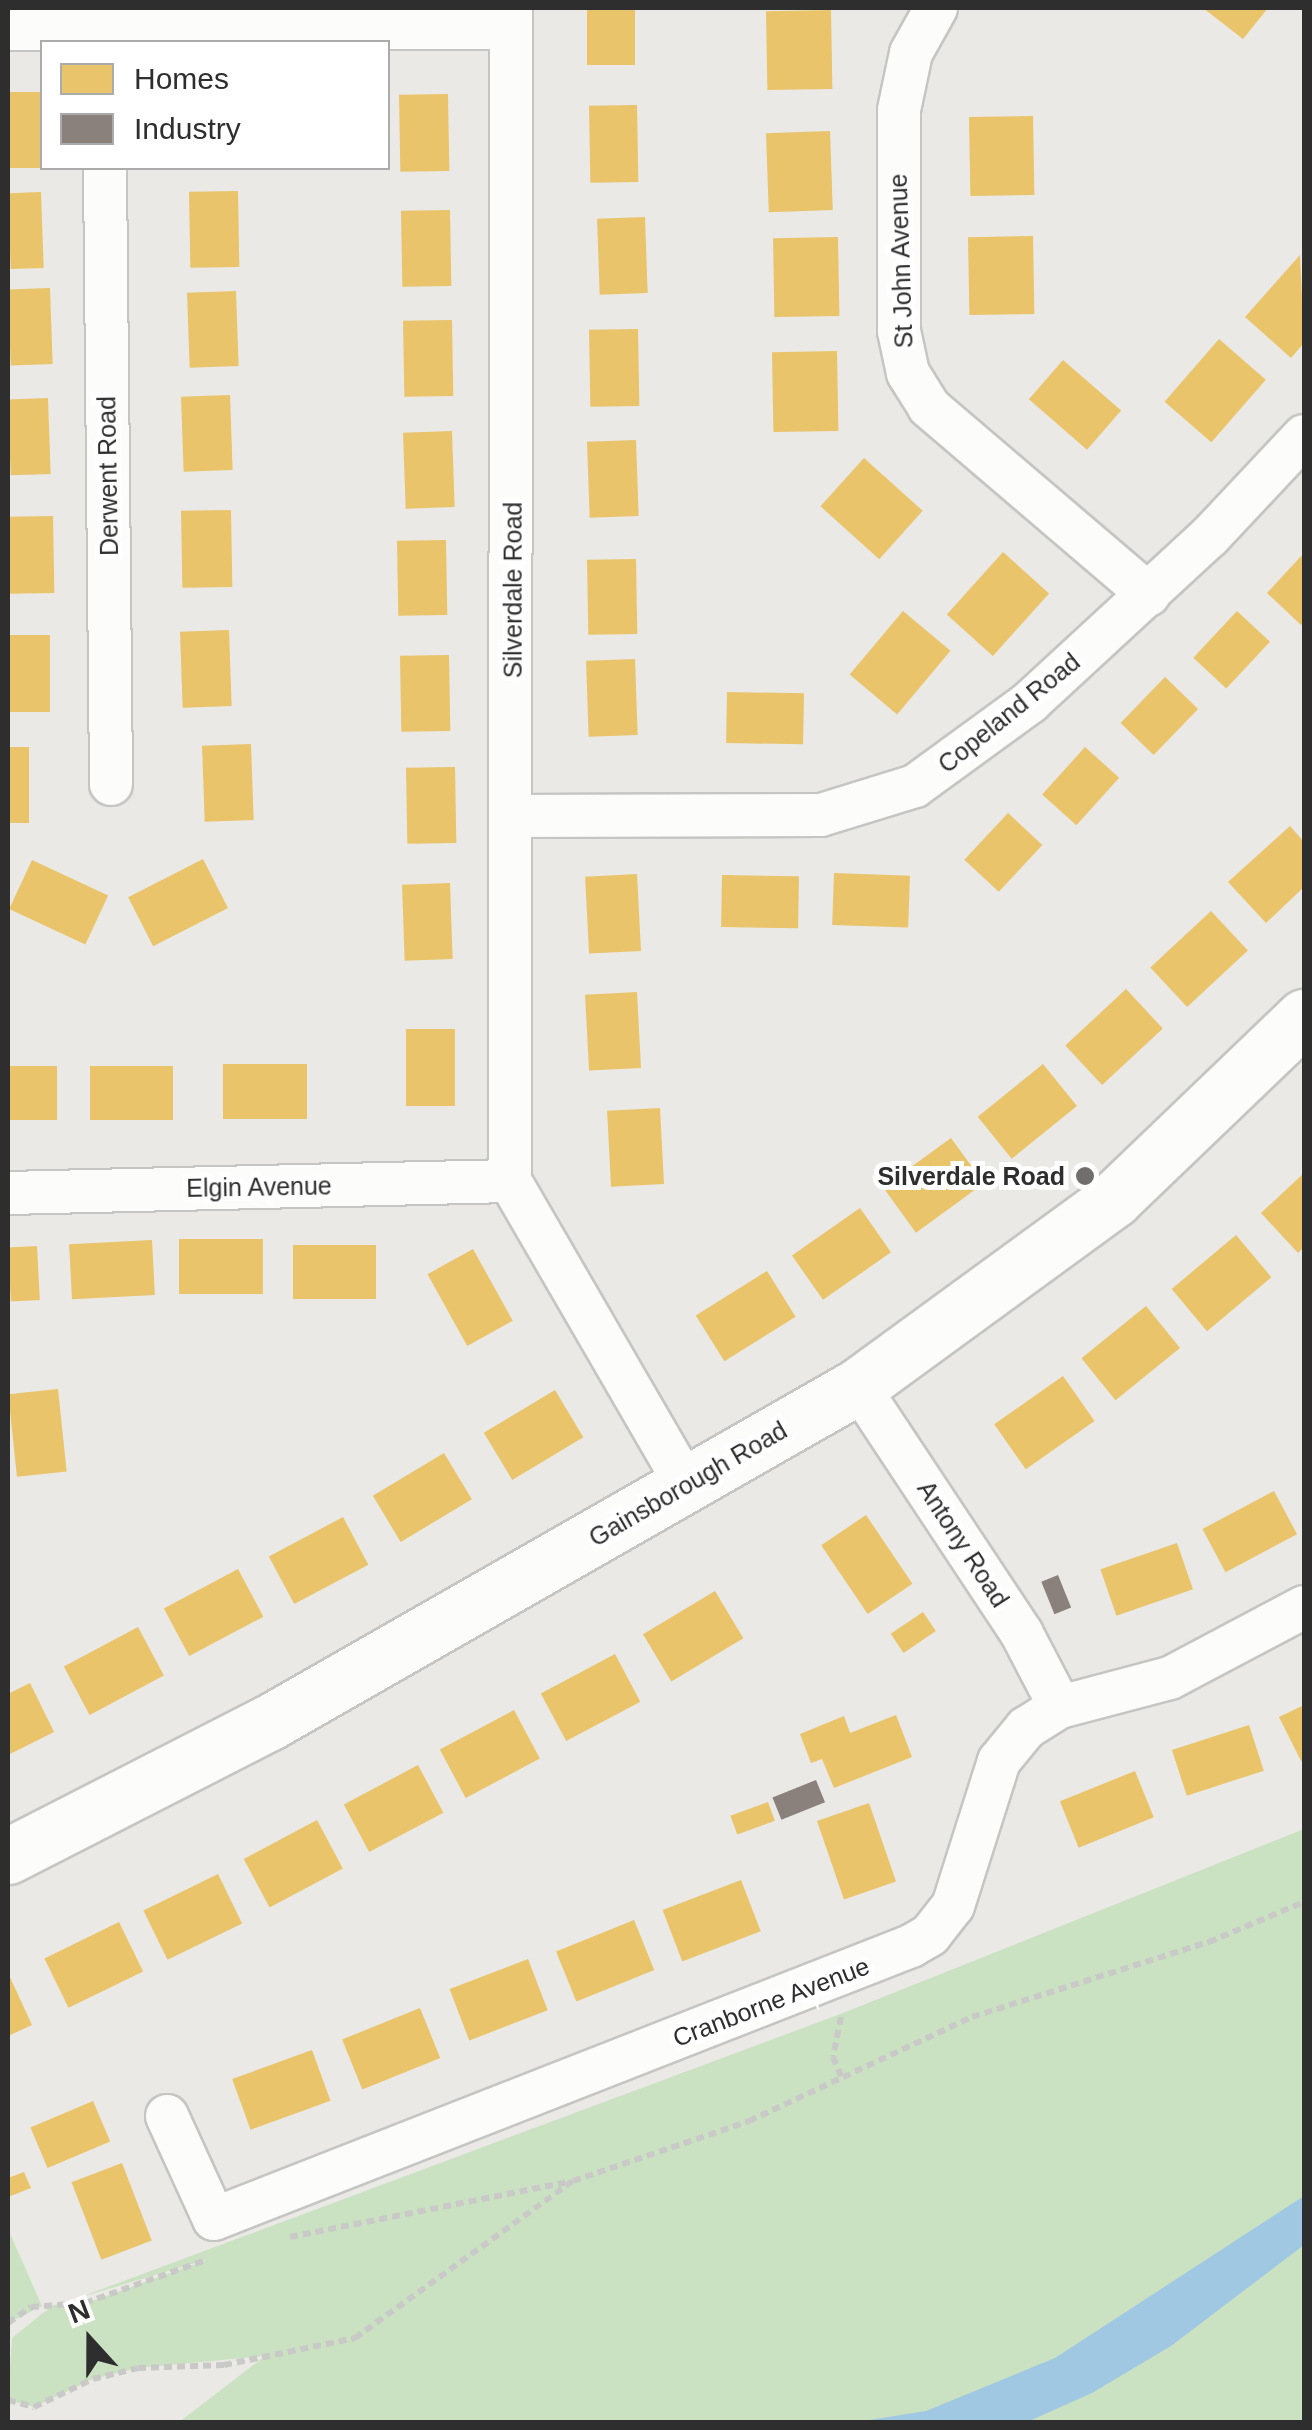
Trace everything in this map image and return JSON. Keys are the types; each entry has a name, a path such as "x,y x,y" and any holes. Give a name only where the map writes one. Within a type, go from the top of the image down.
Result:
{"street":[{"name":"St John Avenue","path":"936,8 911,53 899,110 899,331 908,374 930,407 1148,595"},
{"path":"8,30 511,18"},
{"name":"Silverdale Road","path":"510,1181 514,816 511,18"},
{"name":"Derwent Road","path":"105,170 110,784"},
{"name":"Copeland Road","path":"514,816 821,815 886,800 970,750 1148,595 1304,436"},
{"name":"Gainsborough Road","path":"8,1856 270,1722 858,1386 1114,1198 1304,1017"},
{"path":"510,1181 687,1486"},
{"name":"Elgin Avenue","path":"8,1193 510,1181"},
{"name":"Antony Road","path":"858,1386 1022,1634 1060,1708"},
{"name":"Cranborne Avenue","path":"167,2116 214,2219 911,1946 930,1936 952,1906 999,1761 1026,1728 1060,1708 1170,1678 1304,1607"}],"path":[{"path":"286,2238 573,2181 749,2121 972,2017 1209,1942 1304,1902"},
{"path":"843,2013 833,2057 843,2080"},
{"path":"8,2400 34,2407 93,2379 138,2368 224,2365 355,2338 573,2181"},
{"path":"8,2323 31,2307 86,2303 213,2258"}],"green space":[{"path":"1304,1829 1304,2422 179,2422 265,2356 138,2368 93,2379 34,2407 8,2400 12,2338 53,2305 86,2303 212,2258 78,2298 843,2013"},
{"path":"8,2229 42,2306 8,2323"}],"water":[{"path":"1304,2196 1304,2245 1171,2346 1092,2393 1027,2422 857,2422 926,2411 1055,2358"}],"building: Homes":[{"path":"587,8 635,8 635,65 587,65"},
{"path":"1203,8 1268,8 1243,39"},
{"path":"831,10 832,89 767,90 766,11"},
{"path":"8,92 40,92 40,168 8,168"},
{"path":"448,94 449,171 400,172 399,95"},
{"path":"637,105 638,182 590,183 589,106"},
{"path":"1033,116 1034,195 970,196 969,117"},
{"path":"830,131 833,210 769,212 766,133"},
{"path":"238,191 239,267 190,268 189,192"},
{"path":"41,192 44,268 11,269 8,193"},
{"path":"450,210 451,286 402,287 401,211"},
{"path":"645,217 648,293 600,295 597,219"},
{"path":"1033,236 1034,314 969,315 968,237"},
{"path":"838,237 839,316 774,317 773,238"},
{"path":"1300,255 1304,343 1291,358 1245,317"},
{"path":"50,288 53,364 11,365 8,289"},
{"path":"236,291 239,366 190,368 187,293"},
{"path":"452,320 453,396 404,397 403,321"},
{"path":"638,329 639,406 590,407 589,330"},
{"path":"1219,339 1266,380 1211,442 1165,402"},
{"path":"837,351 838,431 773,432 772,352"},
{"path":"1063,360 1121,411 1087,450 1029,399"},
{"path":"230,395 233,470 184,472 181,397"},
{"path":"48,398 51,474 11,475 8,399"},
{"path":"452,431 455,507 406,509 403,433"},
{"path":"636,440 639,516 590,518 587,442"},
{"path":"864,458 923,511 879,559 821,506"},
{"path":"231,510 232,587 182,588 181,511"},
{"path":"53,516 54,593 9,594 8,517"},
{"path":"446,540 447,615 398,616 397,541"},
{"path":"1003,552 1049,593 993,656 947,614"},
{"path":"1304,553 1304,621 1301,625 1267,593"},
{"path":"636,559 637,634 588,635 587,560"},
{"path":"903,611 950,651 897,714 850,675"},
{"path":"1237,611 1270,642 1226,688 1193,658"},
{"path":"229,630 232,706 183,708 180,632"},
{"path":"8,635 50,635 50,712 8,712"},
{"path":"449,655 450,731 401,732 400,656"},
{"path":"635,659 638,735 589,737 586,661"},
{"path":"1165,677 1198,709 1154,755 1121,723"},
{"path":"727,692 804,693 803,744 726,743"},
{"path":"251,744 254,820 205,822 202,746"},
{"path":"8,747 29,747 29,823 8,823"},
{"path":"1085,747 1119,778 1076,825 1042,795"},
{"path":"455,767 456,843 407,844 406,768"},
{"path":"1008,813 1042,845 999,892 964,860"},
{"path":"1290,826 1304,842 1304,887 1266,923 1228,882"},
{"path":"203,859 228,908 153,946 128,897"},
{"path":"32,860 108,895 85,944 9,909"},
{"path":"834,873 910,876 908,928 832,925"},
{"path":"637,874 641,951 589,954 585,877"},
{"path":"722,875 799,876 798,928 721,927"},
{"path":"450,883 453,959 405,961 402,885"},
{"path":"1211,911 1248,950 1187,1007 1150,968"},
{"path":"1126,989 1163,1028 1102,1085 1065,1046"},
{"path":"637,992 641,1068 589,1071 585,995"},
{"path":"406,1029 455,1029 455,1106 406,1106"},
{"path":"223,1064 307,1064 307,1119 223,1119"},
{"path":"1043,1064 1077,1106 1012,1159 978,1117"},
{"path":"8,1066 57,1066 57,1120 8,1120"},
{"path":"90,1066 173,1066 173,1120 90,1120"},
{"path":"660,1108 664,1184 611,1187 607,1111"},
{"path":"951,1138 984,1183 916,1233 883,1187"},
{"path":"1304,1173 1304,1247 1298,1253 1261,1213"},
{"path":"860,1208 891,1252 823,1300 792,1256"},
{"path":"1236,1235 1271,1277 1207,1331 1172,1289"},
{"path":"179,1239 263,1239 263,1294 179,1294"},
{"path":"152,1240 155,1295 72,1299 69,1244"},
{"path":"293,1245 376,1245 376,1299 293,1299"},
{"path":"37,1246 40,1300 11,1301 8,1248"},
{"path":"473,1249 513,1321 467,1346 428,1274"},
{"path":"767,1271 796,1317 724,1361 696,1316"},
{"path":"1146,1306 1180,1348 1115,1400 1081,1358"},
{"path":"1063,1376 1095,1421 1026,1469 994,1424"},
{"path":"58,1389 67,1472 17,1477 8,1394"},
{"path":"555,1390 583,1437 512,1480 484,1433"},
{"path":"444,1453 472,1499 401,1542 373,1496"},
{"path":"1274,1491 1297,1534 1225,1572 1202,1529"},
{"path":"866,1515 912,1584 868,1614 821,1545"},
{"path":"343,1517 368,1565 294,1604 269,1556"},
{"path":"1177,1543 1193,1589 1116,1616 1100,1569"},
{"path":"238,1569 263,1617 189,1656 164,1608"},
{"path":"715,1591 743,1638 671,1681 643,1634"},
{"path":"923,1612 936,1631 904,1653 891,1634"},
{"path":"138,1627 164,1676 90,1715 64,1666"},
{"path":"615,1654 640,1702 566,1741 541,1693"},
{"path":"30,1683 54,1732 8,1755 8,1694"},
{"path":"1304,1705 1304,1759 1301,1761 1279,1717"},
{"path":"514,1710 540,1759 466,1798 440,1749"},
{"path":"896,1715 912,1757 834,1788 822,1759 811,1763 800,1734 844,1716 850,1733"},
{"path":"1249,1725 1264,1771 1187,1796 1172,1750"},
{"path":"418,1765 443,1813 369,1852 344,1804"},
{"path":"1135,1771 1154,1817 1079,1848 1060,1801"},
{"path":"768,1802 775,1821 737,1834 730,1816"},
{"path":"869,1803 896,1881 844,1899 817,1821"},
{"path":"317,1820 343,1869 270,1908 244,1859"},
{"path":"218,1874 242,1923 168,1960 143,1910"},
{"path":"741,1880 761,1931 682,1961 663,1910"},
{"path":"634,1920 654,1970 576,2002 556,1951"},
{"path":"119,1922 143,1971 69,2008 44,1958"},
{"path":"528,1959 548,2010 469,2040 450,1989"},
{"path":"8,1973 32,2025 8,2036"},
{"path":"420,2008 440,2058 362,2090 342,2039"},
{"path":"312,2050 330,2101 251,2130 232,2079"},
{"path":"93,2101 110,2142 48,2168 30,2128"},
{"path":"122,2163 152,2240 101,2260 72,2182"},
{"path":"24,2172 31,2188 8,2197 8,2178"}],"building: Industry":[{"path":"1058,1575 1071,1607 1054,1614 1041,1582"},
{"path":"816,1780 825,1802 781,1820 772,1798"}],"place":[{"name":"Silverdale Road","path":"1085,1176"}]}
